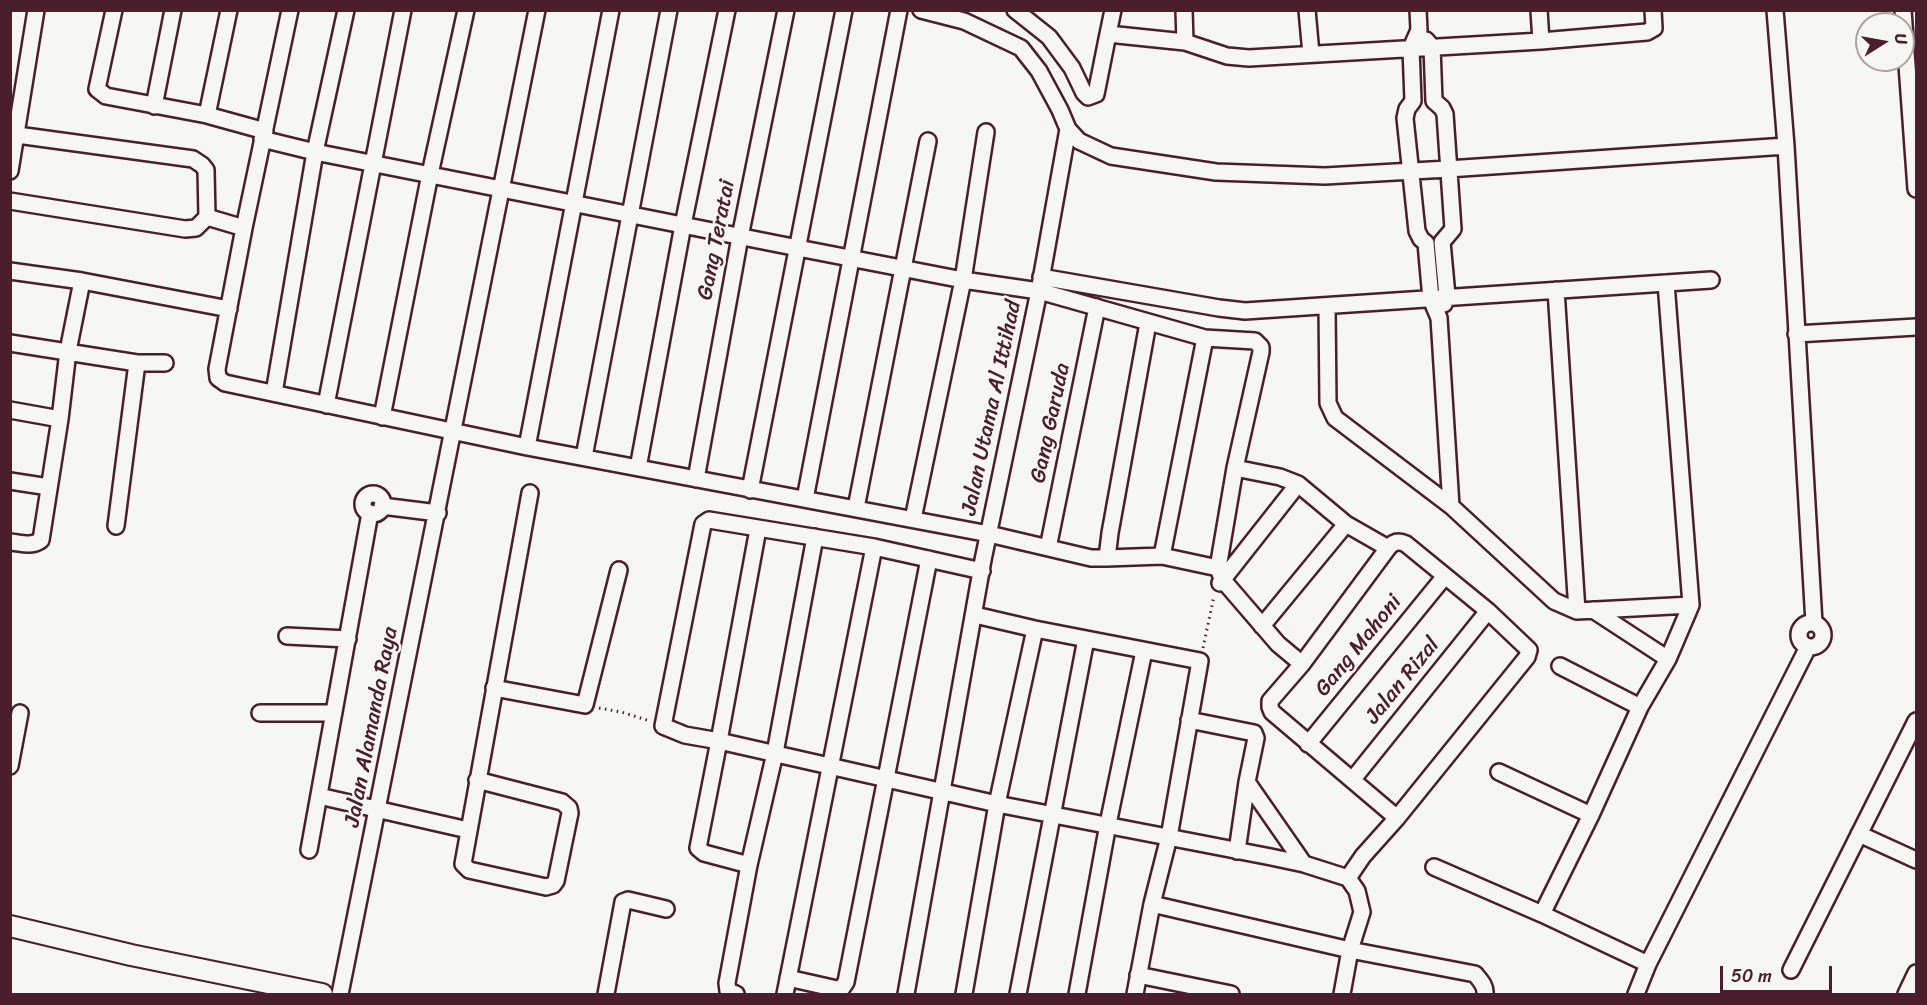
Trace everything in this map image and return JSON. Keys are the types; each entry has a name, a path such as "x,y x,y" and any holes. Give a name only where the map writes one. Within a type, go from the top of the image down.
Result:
{"main road":[{"path":"10,926 131,955 322,994"}],"street":[{"path":"10,171 14,134 36,10"},
{"path":"114,10 98,90 106,96 207,115 315,152 963,279 1040,284 1245,311 1711,279"},
{"path":"154,106 173,10"},
{"path":"207,115 229,10"},
{"path":"290,10 217,369 218,378 225,383 382,417 453,439 527,447 584,457 913,519 988,538 1048,548 1084,557 1162,556 1219,580 1278,644 1302,664"},
{"path":"274,393 315,152 345,10"},
{"path":"326,405 404,10"},
{"path":"382,417 430,174 466,10"},
{"name":"Jalan Alamanda Raya","path":"340,994 453,439 537,10"},
{"path":"527,447 611,10"},
{"path":"584,457 669,10"},
{"path":"638,468 683,225 727,10"},
{"name":"Gang Teratai","path":"696,479 740,237 786,10"},
{"path":"750,490 844,10"},
{"path":"805,499 899,10"},
{"path":"921,10 964,21 1021,48 1038,71 1068,129 1079,141 1111,156 1216,172 1324,176 1786,146"},
{"path":"1015,10 1049,37 1072,68 1083,93 1088,97 1096,94 1113,10"},
{"path":"1184,10 1185,42"},
{"path":"1307,10 1311,54"},
{"path":"1418,10 1419,30 1411,48 1413,102 1407,109 1405,117 1417,231 1420,238 1434,242"},
{"path":"1539,10 1541,41"},
{"path":"1108,34 1185,42 1227,56 1249,58 1541,41 1647,32 1654,28 1653,10"},
{"path":"1636,994 1648,964 1808,647 1817,646 1823,638 1822,628 1814,623 1786,146 1775,10"},
{"path":"1904,10 1917,189"},
{"path":"1419,30 1432,47 1434,101"},
{"path":"1413,102 1434,101 1445,114 1452,229 1434,242"},
{"name":"Jalan Utama Al Ittihad","path":"906,994 988,538 1040,284 1068,129"},
{"path":"913,519 963,279 986,132"},
{"path":"10,201 185,229 196,228 207,217 206,170 193,159 14,134"},
{"path":"856,508 928,141"},
{"path":"207,217 244,228"},
{"path":"1434,242 1447,296 1439,318"},
{"path":"1434,242 1431,299 1439,318 1451,506"},
{"path":"10,271 82,281 229,309"},
{"path":"10,542 29,544 41,540 68,351 82,281"},
{"path":"1542,914 1591,815 1640,707 1668,659 1690,605 1666,283"},
{"path":"1040,284 1097,307 1148,323 1205,338 1251,340 1261,347 1234,468 1219,580"},
{"path":"1556,290 1585,610"},
{"path":"1327,306 1328,403 1335,418 1451,506 1554,601 1585,610 1668,659"},
{"name":"Gang Garuda","path":"1048,548 1097,307"},
{"path":"1107,558 1148,323"},
{"path":"1796,334 1917,327"},
{"path":"1162,556 1205,338"},
{"path":"10,343 137,363 165,363"},
{"path":"116,526 137,363"},
{"path":"10,410 60,419"},
{"path":"1234,468 1280,477 1298,484 1346,524 1388,548"},
{"path":"10,481 49,487"},
{"path":"1219,580 1298,484"},
{"path":"477,780 562,802 569,808 570,813 556,881 553,885 546,887 465,867 463,859 477,780 530,493"},
{"path":"309,850 348,639 376,509 438,513"},
{"path":"983,566 929,559 874,547 709,520 703,524 663,726 685,735 775,753 830,768 943,793 1108,824 1350,875"},
{"path":"1263,626 1346,524"},
{"path":"749,865 704,853 698,848 758,529"},
{"path":"736,994 728,991 727,983 749,865 775,753 815,537"},
{"path":"1350,875 1363,856 1397,818 1530,653 1526,645 1488,611 1403,542 1392,543 1302,664 1270,701 1272,712 1397,818"},
{"path":"785,994 874,547"},
{"path":"788,978 837,989 844,986 929,559"},
{"path":"494,688 585,705 619,570"},
{"name":"Gang Mahoni","path":"1308,744 1445,576"},
{"path":"1585,610 1690,605"},
{"name":"Jalan Rizal","path":"1353,779 1488,611"},
{"path":"975,615 1200,661 1169,837 1152,904 1135,994"},
{"path":"964,994 997,804 1035,629"},
{"path":"287,636 348,639"},
{"path":"1018,994 1086,639"},
{"path":"1077,994 1143,651"},
{"path":"1560,666 1640,707"},
{"path":"10,766 20,712"},
{"path":"260,713 334,713"},
{"path":"1190,720 1254,733 1256,738 1237,851"},
{"path":"1791,969 1917,721"},
{"path":"1499,772 1591,815"},
{"path":"1247,782 1304,864"},
{"path":"319,796 468,830"},
{"path":"1859,834 1917,860"},
{"path":"1434,867 1648,964"},
{"path":"1342,994 1350,950 1362,912 1350,875"},
{"path":"606,994 622,903 628,900 666,909"},
{"path":"1152,904 1350,950 1475,975 1481,981 1485,994"},
{"path":"1906,994 1917,973"},
{"path":"1138,975 1231,994"}],"path":[{"path":"1200,661 1219,580"},
{"path":"585,705 621,712 663,726"}]}
